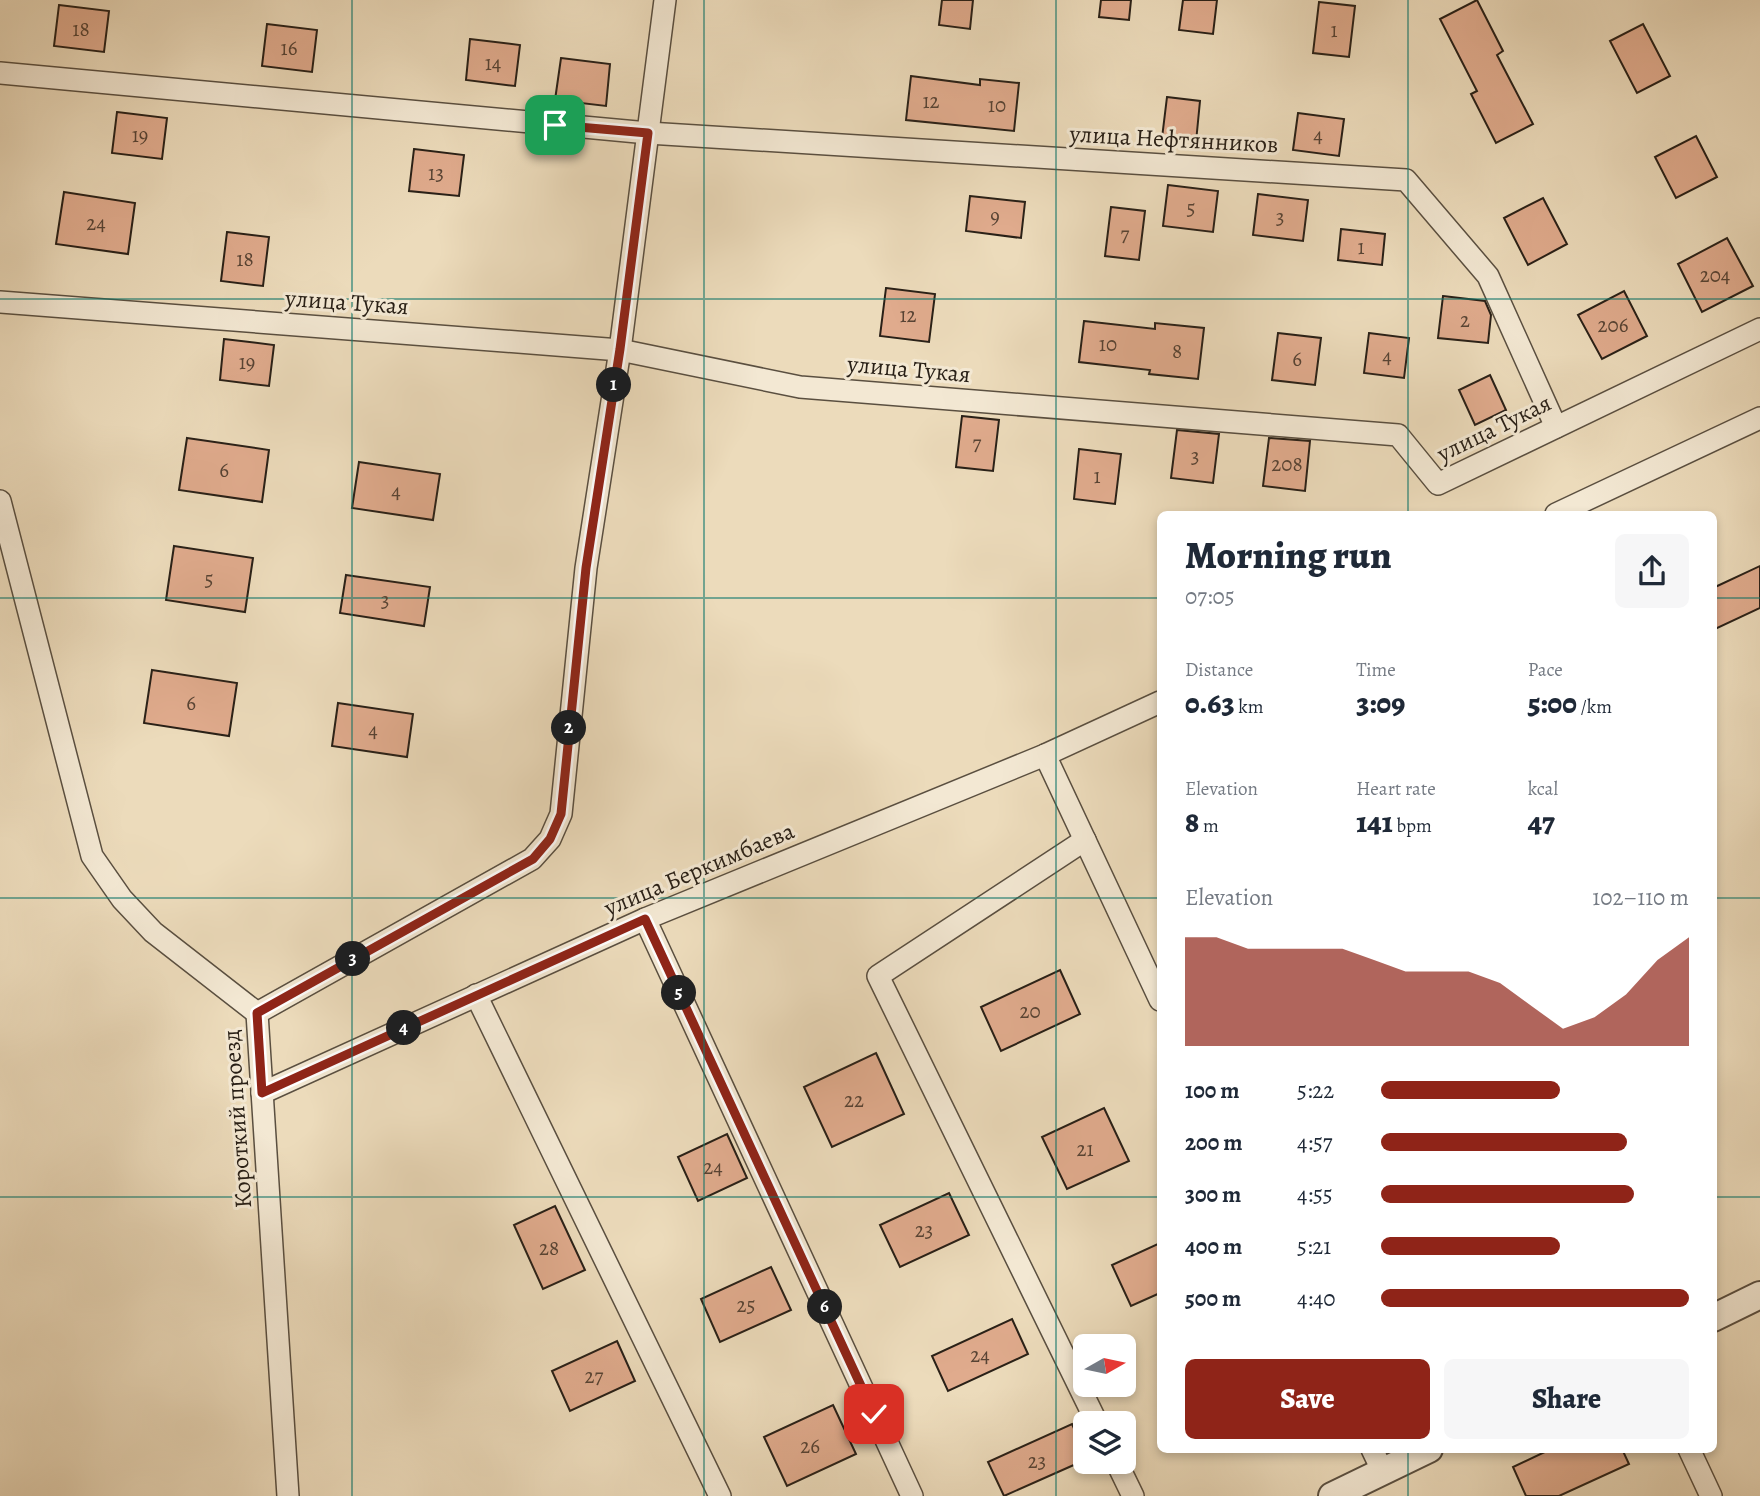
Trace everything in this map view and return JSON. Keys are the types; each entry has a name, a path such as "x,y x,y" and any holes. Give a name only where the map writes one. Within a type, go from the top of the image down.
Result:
{"street":[{"path":"620,349 665,0"},
{"name":"улица Нефтянников","path":"0,73 648,133 1406,180 1488,275 1556,427"},
{"name":"улица Тукая","path":"0,302 620,349 800,387 1398,435 1438,484 1760,329"},
{"name":"Короткий проезд","path":"288,1496 257,1013 533,859 550,839 561,814 586,568 620,349"},
{"path":"1562,511 1760,418"},
{"path":"0,501 92,856 122,899 153,932 257,1013"},
{"name":"улица Беркимбаева","path":"262,1093 645,919 1045,755 1157,703"},
{"path":"1045,755 1157,994"},
{"path":"1085,840 878,976 1091,1411"},
{"path":"645,919 912,1496"},
{"path":"476,995 720,1496"},
{"path":"1717,1316 1760,1295"},
{"path":"1332,1496 1377,1460 1410,1453"},
{"path":"1691,1453 1711,1496"},
{"path":"1122,1474 1133,1496"}],"building":[{"path":"942,0 973,0 970,29 939,25"},
{"path":"1101,0 1131,0 1129,20 1099,17"},
{"path":"1183,0 1217,0 1213,34 1179,30"},
{"path":"1477,0 1503,51 1497,55 1533,124 1496,143 1471,94 1477,91 1440,19"},
{"path":"1319,2 1355,6 1349,57 1313,53"},
{"path":"59,5 109,11 104,52 54,46"},
{"path":"267,24 317,30 312,72 262,66"},
{"path":"1643,24 1670,76 1637,93 1610,41"},
{"path":"470,39 520,45 515,86 466,80"},
{"path":"561,58 610,64 606,106 555,100"},
{"path":"911,76 980,85 980,79 1019,83 1014,131 906,120"},
{"path":"1167,97 1200,101 1196,142 1162,138"},
{"path":"117,112 167,118 162,159 112,153"},
{"path":"1298,113 1344,119 1339,156 1293,150"},
{"path":"1696,136 1717,177 1676,198 1655,157"},
{"path":"414,149 464,155 459,196 409,191"},
{"path":"1168,185 1218,191 1213,232 1163,226"},
{"path":"64,192 135,203 128,254 56,244"},
{"path":"1258,194 1308,200 1303,241 1253,235"},
{"path":"970,196 1025,202 1021,238 966,231"},
{"path":"1543,198 1567,244 1528,265 1504,218"},
{"path":"1111,207 1145,211 1139,260 1105,256"},
{"path":"1341,229 1385,234 1382,265 1338,260"},
{"path":"227,232 269,237 263,286 221,281"},
{"path":"1727,238 1753,286 1702,312 1678,264"},
{"path":"886,288 935,294 929,342 880,336"},
{"path":"1624,291 1647,336 1602,359 1578,315"},
{"path":"1443,296 1485,301 1491,315 1488,343 1438,338"},
{"path":"1084,321 1155,329 1155,323 1204,328 1198,379 1149,374 1150,370 1079,362"},
{"path":"1278,333 1321,338 1315,385 1272,380"},
{"path":"1369,333 1409,338 1404,378 1364,373"},
{"path":"224,339 274,345 269,386 220,380"},
{"path":"1490,375 1506,410 1475,425 1459,390"},
{"path":"962,416 999,420 993,471 956,467"},
{"path":"1177,430 1219,434 1213,483 1171,478"},
{"path":"187,438 269,450 262,502 179,490"},
{"path":"1269,438 1310,441 1305,491 1263,486"},
{"path":"1079,449 1121,454 1115,504 1074,499"},
{"path":"359,462 440,474 433,520 352,508"},
{"path":"174,546 253,558 245,612 166,600"},
{"path":"1760,566 1760,608 1717,628 1717,586"},
{"path":"346,575 430,587 424,626 340,613"},
{"path":"152,670 237,683 229,736 144,723"},
{"path":"338,703 413,714 407,757 332,746"},
{"path":"1060,970 1080,1014 1001,1051 981,1007"},
{"path":"876,1053 904,1114 832,1147 804,1087"},
{"path":"1104,1108 1129,1161 1067,1189 1042,1137"},
{"path":"727,1134 747,1178 698,1201 678,1157"},
{"path":"949,1193 969,1235 900,1267 880,1225"},
{"path":"555,1206 585,1270 543,1289 514,1225"},
{"path":"1157,1244 1157,1294 1131,1306 1112,1265"},
{"path":"771,1267 791,1310 720,1342 701,1299"},
{"path":"1012,1319 1028,1354 948,1391 932,1356"},
{"path":"617,1341 635,1381 570,1411 552,1371"},
{"path":"833,1405 856,1454 787,1486 764,1437"},
{"path":"1072,1424 1073,1426 1073,1465 1004,1496 988,1462"},
{"path":"1543,1453 1624,1453 1629,1464 1559,1496 1526,1496 1513,1467"}],"route":[{"path":"555,125 648,133 620,349 586,568 561,814 550,839 533,859 257,1013 262,1093 645,919 874,1414"}]}
